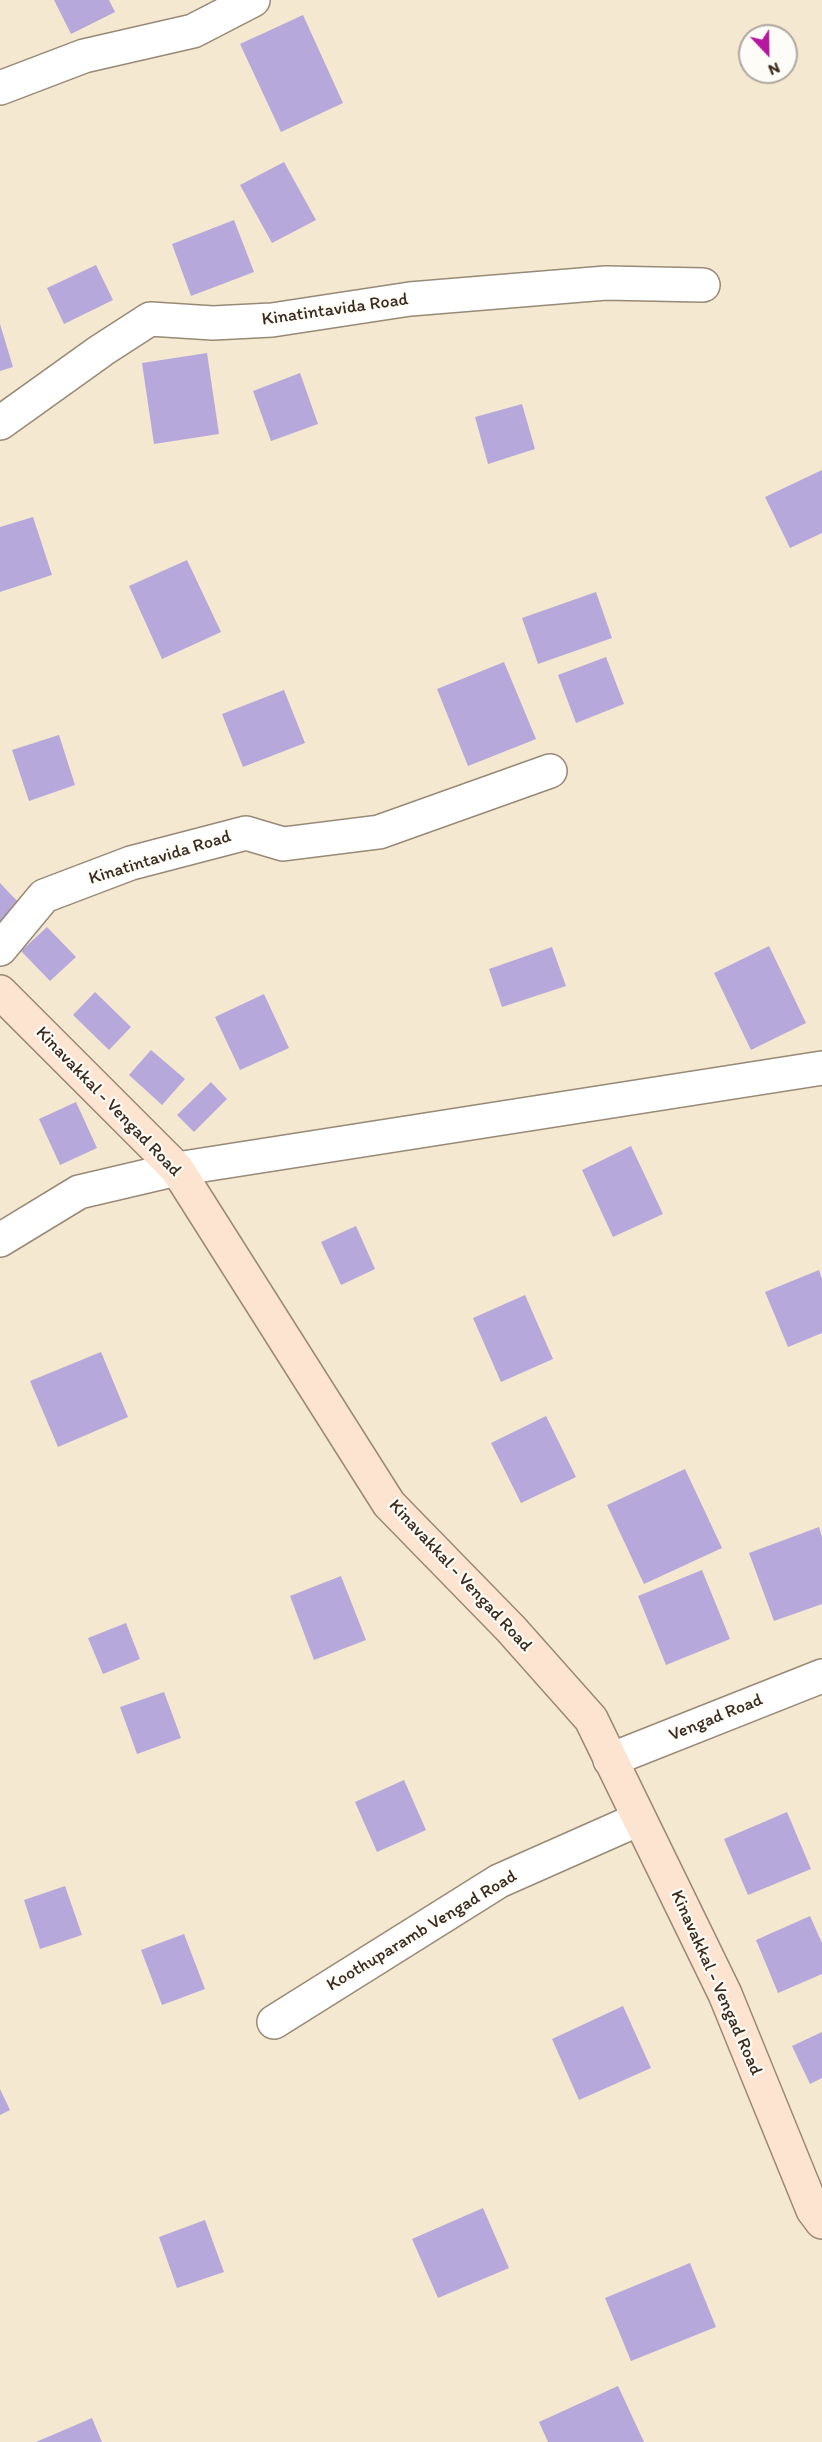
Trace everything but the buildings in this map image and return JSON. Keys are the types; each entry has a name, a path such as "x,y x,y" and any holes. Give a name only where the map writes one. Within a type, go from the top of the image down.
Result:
{"main road":[{"name":"Kinavakkal - Vengad Road","path":"0,992 177,1169 390,1503 511,1629 591,1719 725,1994 813,2211 822,2222"}],"street":[{"path":"0,88 84,56 193,31 253,0"},
{"name":"Kinatintavida Road","path":"0,423 102,350 150,319 213,324 272,320 410,299 595,284 703,285"},
{"name":"Kinatintavida Road","path":"0,949 44,896 131,863 246,833 283,844 379,832 550,771"},
{"path":"0,1239 79,1192 177,1169 822,1068"},
{"name":"Vengad Road","path":"610,1760 822,1676"},
{"name":"Koothuparamb Vengad Road","path":"274,2022 500,1881 639,1819"}]}
